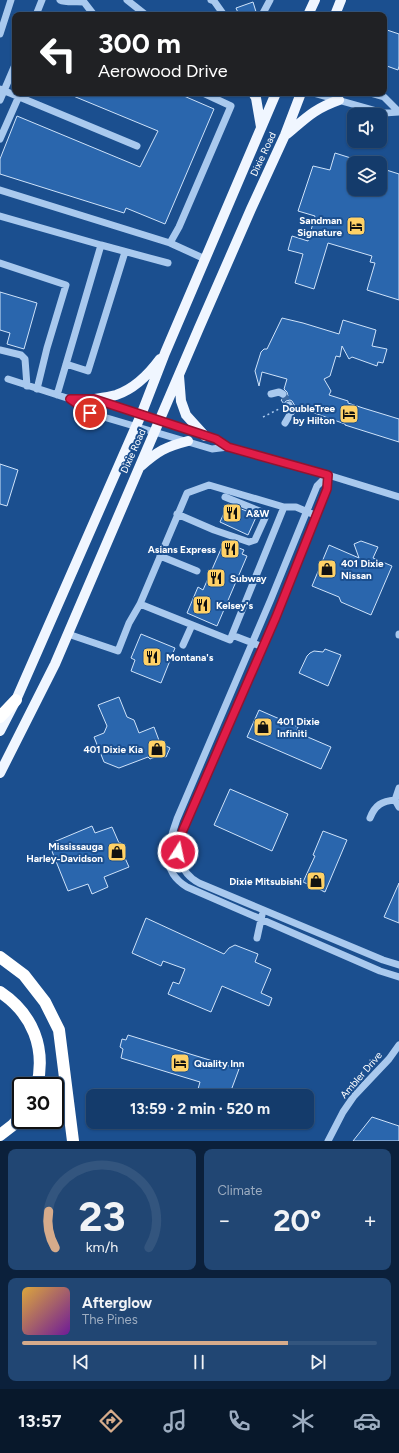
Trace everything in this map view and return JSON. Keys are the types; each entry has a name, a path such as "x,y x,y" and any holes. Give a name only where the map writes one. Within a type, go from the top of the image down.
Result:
{"highway":[{"path":"0,717 16,700"},
{"path":"0,957 24,975 45,1002 58,1030 73,1141"},
{"path":"0,992 21,1010 35,1034 40,1062 38,1077"},
{"path":"0,1135 12,1126"}],"main road":[{"path":"309,12 315,0"},
{"path":"335,12 341,0"},
{"path":"255,96 261,127"},
{"name":"Dixie Road","path":"0,731 16,700 136,427 205,258 275,96"},
{"name":"Dixie Road","path":"0,773 55,664 251,209 285,135 300,96"},
{"path":"285,135 313,112 323,106 340,100"},
{"path":"94,399 115,395 130,389 150,371 166,353"},
{"path":"179,375 181,401 186,415 205,436"},
{"path":"138,469 156,452 168,446 188,441"}],"street":[{"path":"0,34 10,0"},
{"path":"37,12 42,0"},
{"path":"60,0 63,2 84,2 92,12"},
{"path":"127,0 142,12"},
{"path":"211,0 214,1 221,12"},
{"path":"264,12 270,0"},
{"path":"0,100 2,90 12,72"},
{"path":"2,90 12,94"},
{"path":"0,139 18,96 137,146"},
{"path":"170,243 179,227 230,106 208,96"},
{"path":"325,96 384,113 399,111"},
{"path":"380,96 384,97 399,111"},
{"path":"0,190 170,243 205,258"},
{"path":"0,216 168,263"},
{"path":"57,395 101,244"},
{"path":"66,364 88,371 125,252"},
{"path":"0,263 66,285 47,348 37,389"},
{"path":"0,350 21,355 26,360 27,386"},
{"path":"8,379 70,399 94,399 216,439 228,447 399,497"},
{"path":"271,394 279,392 283,394"},
{"path":"70,399 90,413 136,427 212,449 228,447"},
{"path":"285,422 292,411 289,405"},
{"path":"328,475 317,486 252,643 176,819 168,856 170,867 175,877 187,887 380,971 399,977"},
{"path":"328,475 327,489 317,516 263,647 186,824 180,839 178,852 188,875 199,883 383,960 399,965"},
{"path":"68,634 118,651 128,623 140,604 187,493 209,485 284,507 296,507 317,516"},
{"path":"177,514 214,530 249,542 255,540 265,518 262,512 225,497"},
{"path":"140,604 230,640 284,507"},
{"path":"160,556 197,571"},
{"path":"183,645 192,625"},
{"path":"232,634 263,647"},
{"path":"215,730 225,735"},
{"path":"399,788 396,800 399,807"},
{"path":"370,818 374,808 378,804 396,800"},
{"path":"176,819 186,824"},
{"path":"257,938 264,910"},
{"path":"380,971 383,960"},
{"name":"Ambler Drive","path":"328,1141 343,1112 354,1096 389,1059 399,1045"}],"path":[{"path":"263,417 279,409"}],"building":[{"path":"253,2 256,12 238,12 236,8"},
{"path":"387,30 399,34 398,70 387,66"},
{"path":"73,96 184,96 214,109 165,224 126,208 124,213 0,174 0,159 17,116 140,167 158,131"},
{"name":"Sandman Signature","path":"335,153 347,157 347,196 387,196 387,170 399,174 399,300 367,290 375,263 370,262 372,256 328,243 314,289 295,283 303,254 288,250 292,236 308,241 315,216 298,211 313,166 330,170"},
{"path":"0,292 37,303 24,349 7,344 10,333 0,330"},
{"path":"282,318 339,334 343,320 376,330 372,346 387,349 383,363 378,362 377,366 352,357 349,359 342,346 340,357 336,356 330,376 324,379 331,391 329,395 348,401 348,403 399,419 399,442 345,425 295,406 290,400 286,401 284,404 281,400 288,396 284,389 287,379 262,372 259,386 255,371 261,352 264,349 267,349"},
{"path":"0,464 18,470 7,506 0,504"},
{"path":"228,504 257,515 248,535 220,522"},
{"path":"361,541 378,547 373,558 392,566 371,615 341,602 339,597 312,586 329,545 359,558 354,544"},
{"path":"224,542 244,550 242,554 247,556 217,626 187,613 198,587 203,590"},
{"path":"141,634 175,648 161,683 131,671 135,660 131,658"},
{"path":"325,649 341,655 328,686 299,673 310,653 314,651 323,652"},
{"path":"119,697 127,717 134,720 139,733 154,727 160,743 170,748 166,757 161,755 150,759 148,757 119,768 104,762 94,737 104,733 107,726 98,705"},
{"path":"259,710 298,727 296,732 331,747 321,769 247,737"},
{"path":"230,789 288,814 272,851 214,825"},
{"path":"92,826 95,833 112,827 119,843 120,842 123,848 121,849 129,867 104,877 108,887 92,894 88,884 68,891 49,844"},
{"path":"323,831 347,840 325,892 303,882 315,856 313,855"},
{"path":"399,883 399,923 384,917"},
{"path":"146,918 224,954 229,948 235,945 258,954 255,962 271,969 261,993 272,998 269,1006 222,986 211,1012 168,994 173,982 179,984 185,969 163,961 161,966 132,953"},
{"name":"Quality Inn","path":"128,1035 239,1069 232,1089 198,1089 200,1082 121,1058 123,1049 120,1047 122,1039 126,1040"},
{"path":"372,1117 399,1126 399,1141 353,1141"}],"tunnel":[{"path":"283,394 289,405"}],"place":[{"name":"Sandman Signature","path":"356,226"},
{"name":"DoubleTree by Hilton","path":"349,414"},
{"name":"A&W","path":"232,513"},
{"name":"Asians Express","path":"230,549"},
{"name":"401 Dixie Nissan","path":"327,569"},
{"name":"Subway","path":"216,578"},
{"name":"Kelsey's","path":"202,605"},
{"name":"Montana's","path":"152,657"},
{"name":"401 Dixie Infiniti","path":"263,727"},
{"name":"401 Dixie Kia","path":"157,749"},
{"name":"Mississauga Harley-Davidson","path":"117,852"},
{"name":"Dixie Mitsubishi","path":"316,881"},
{"name":"Quality Inn","path":"180,1063"}],"route":[{"path":"90,413 70,399 94,399 216,439 228,447 328,475 327,489 317,516 270,631 183,830 178,852"}]}
